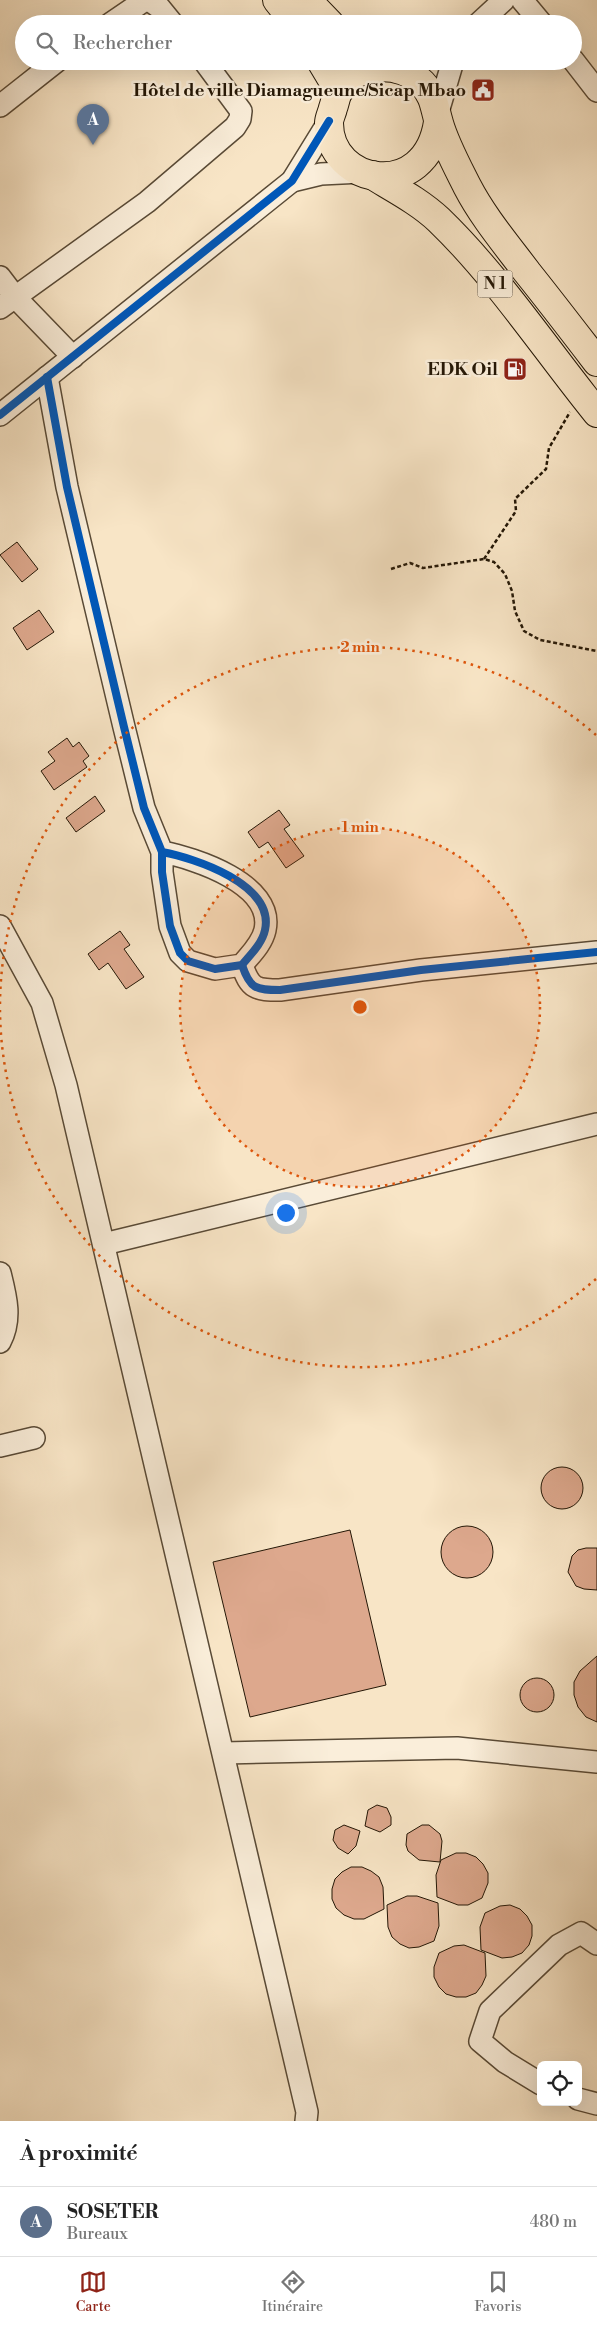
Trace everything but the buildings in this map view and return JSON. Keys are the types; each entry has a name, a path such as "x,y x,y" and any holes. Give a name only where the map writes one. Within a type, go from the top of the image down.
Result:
{"highway":[{"path":"277,0 289,15"},
{"path":"307,0 321,15"},
{"path":"326,70 338,90"},
{"name":"N 1","path":"366,70 348,80 338,90 329,121 331,137 338,152 349,164 438,219 505,296 589,403"},
{"name":"N 1","path":"403,70 420,80 428,90 467,185 485,216 597,362"},
{"path":"367,174 396,175 418,165 429,153 436,138 438,117"}],"street":[{"path":"124,15 147,0 160,8 166,15"},
{"path":"488,15 504,0"},
{"path":"522,0 534,15"},
{"path":"584,64 597,91"},
{"path":"0,106 46,70"},
{"path":"8,303 147,202 235,127 240,119 241,111 211,70"},
{"path":"438,117 451,70"},
{"path":"0,415 292,182 329,121"},
{"path":"292,182 321,174 367,174"},
{"path":"0,277 8,303 73,357"},
{"path":"47,378 67,487 119,708 144,808 162,852 162,872 170,926 180,954 188,961 199,966 214,969 242,965 260,943 265,929 265,916 258,900 248,889 210,865 181,855 162,852"},
{"path":"0,926 42,1003 66,1085 224,1753 307,2112 306,2121"},
{"path":"242,965 248,981 253,987 262,990 280,990 421,970 597,952"},
{"path":"104,1244 597,1124"},
{"path":"0,1273 8,1312 5,1332 0,1342"},
{"path":"0,1446 34,1438"},
{"path":"224,1753 457,1748 597,1762"},
{"path":"537,2082 505,2062 480,2041 490,2011 559,1945 581,1933 597,1944"},
{"path":"582,2100 597,2104"}],"path":[{"path":"484,559 516,511 514,499 546,469 549,448 589,403"},
{"path":"391,569 410,563 423,568 484,559 494,562 505,574 512,591 515,611 524,631 540,640 597,652"}],"cycle path":[{"path":"0,415 292,181 329,121"},
{"path":"47,377 67,487 124,727 144,808 162,852 162,872 170,926 180,953 188,961 215,969 242,965 259,945 265,930 265,914 258,899 229,876 211,867 162,852"},
{"path":"242,965 248,979 255,986 280,990 421,970 597,952"}],"place":[{"name":"Hôtel de ville Diamagueune/Sicap Mbao","path":"483,90"},
{"name":"SOSETER","path":"93,145"},
{"name":"EDK Oil","path":"515,369"}]}
